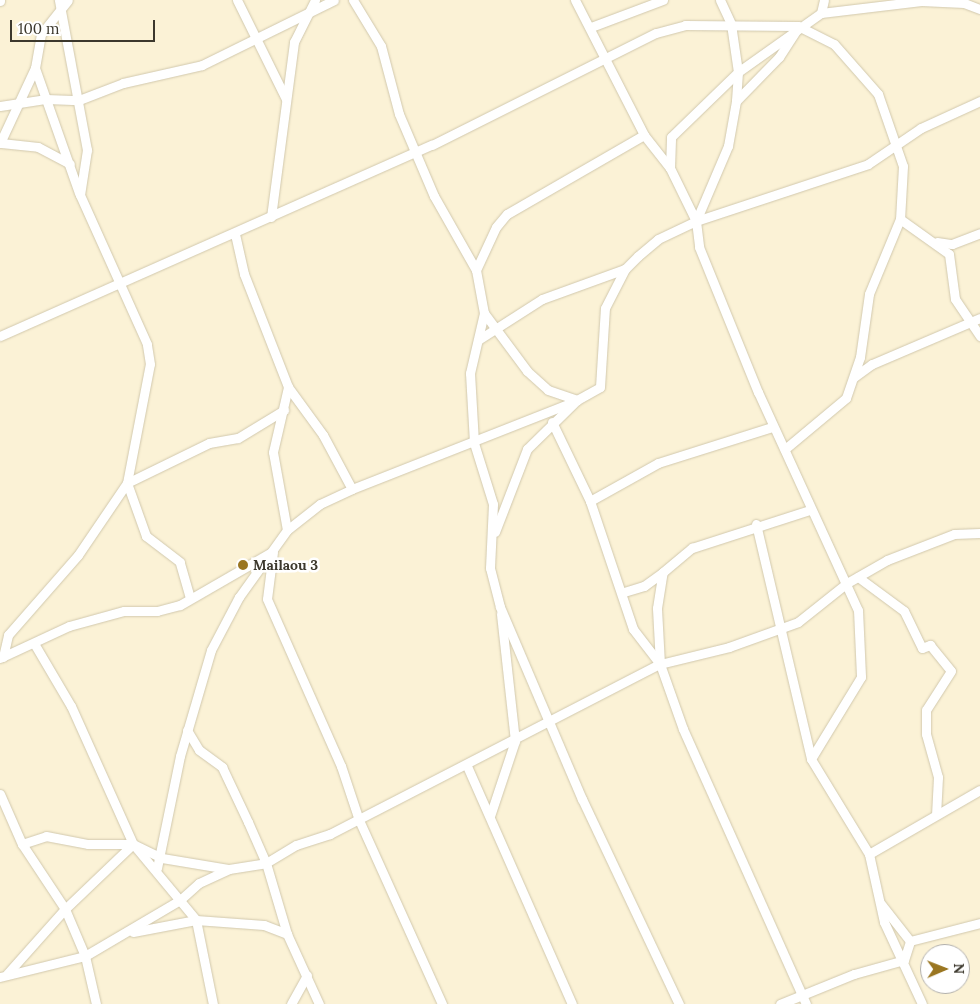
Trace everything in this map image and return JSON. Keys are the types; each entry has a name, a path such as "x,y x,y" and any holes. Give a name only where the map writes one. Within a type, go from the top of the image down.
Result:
{"street":[{"path":"68,0 60,4 41,34 35,68 0,143 38,147 70,164"},
{"path":"237,0 286,99"},
{"path":"271,216 294,42 315,0"},
{"path":"0,106 46,99 79,100 123,83 202,65 308,15 334,0"},
{"path":"353,0 381,46 399,114 415,152 476,270 484,313 470,373 474,443 493,504 493,537 490,568 500,607 515,741 490,816"},
{"path":"576,0 592,27 604,59 644,135 670,168 696,221 699,248 772,427 785,450 810,510 858,610 861,677 811,759"},
{"path":"592,27 663,0"},
{"path":"696,221 728,146 736,101 738,72 731,24 720,0"},
{"path":"821,13 824,0"},
{"path":"670,168 671,137 738,72 798,26 821,13 921,1 964,3 980,9"},
{"path":"60,4 87,150 80,195"},
{"path":"0,336 235,234 415,152 656,32 685,25 798,26 834,44 858,69 878,94 903,166 900,220 869,294 854,378 836,409 785,450"},
{"path":"736,101 779,57 798,26"},
{"path":"1,657 8,635 78,555 127,483 150,364 147,344 122,284 80,195 35,68"},
{"path":"478,340 542,299 624,269 658,239 696,221 868,164 896,144 980,101"},
{"path":"476,270 496,227 507,214 644,135"},
{"path":"900,220 937,242 949,254 955,299 980,336"},
{"path":"937,242 952,244 980,233"},
{"path":"235,234 244,274 288,387 323,435 352,489"},
{"path":"157,868 162,858 168,802 211,650 239,597 288,530 320,504 352,489 474,443 577,400 600,387 605,308 624,269"},
{"path":"484,313 496,330 548,390 577,400"},
{"path":"854,378 872,364 970,320 980,318"},
{"path":"288,387 273,452 288,530"},
{"path":"493,537 527,449 552,422 577,400"},
{"path":"127,483 209,443 238,438 284,410"},
{"path":"552,422 590,501 624,592 633,629 660,664"},
{"path":"590,501 658,463 772,427"},
{"path":"127,483 146,536 180,562 190,598"},
{"path":"624,592 644,586 692,548 756,524 810,510"},
{"path":"756,524 768,562 778,629 811,759 869,854 877,898 922,1004"},
{"path":"4,976 85,956 180,900 199,883 228,869 266,863 296,845 359,820 551,723 660,664 798,622 846,583 858,577 954,534 980,533"},
{"path":"1,657 35,645 69,626 124,611 157,611 190,598 273,552"},
{"path":"273,552 267,599 341,766 359,820 442,1004"},
{"path":"663,572 657,608 660,664 683,728 806,1004"},
{"path":"858,577 904,612 922,648 930,645 951,671 926,710 926,734 938,777 936,814"},
{"path":"500,607 679,1004"},
{"path":"35,645 71,706 133,844 157,868 196,920 213,1004"},
{"path":"187,730 199,750 222,767 266,863 287,934 319,1004"},
{"path":"467,766 572,1004"},
{"path":"869,854 980,790"},
{"path":"0,794 22,844 65,909 85,956 96,1004"},
{"path":"22,844 46,836 88,844 133,844 162,858 228,869"},
{"path":"4,976 65,909 133,844"},
{"path":"877,898 910,941"},
{"path":"128,932 196,920 264,925 287,934"},
{"path":"910,941 980,923"},
{"path":"904,960 910,941"},
{"path":"780,1004 802,994 904,960"},
{"path":"291,1004 307,975"}],"place":[{"name":"Mailaou 3","path":"243,565"}]}
